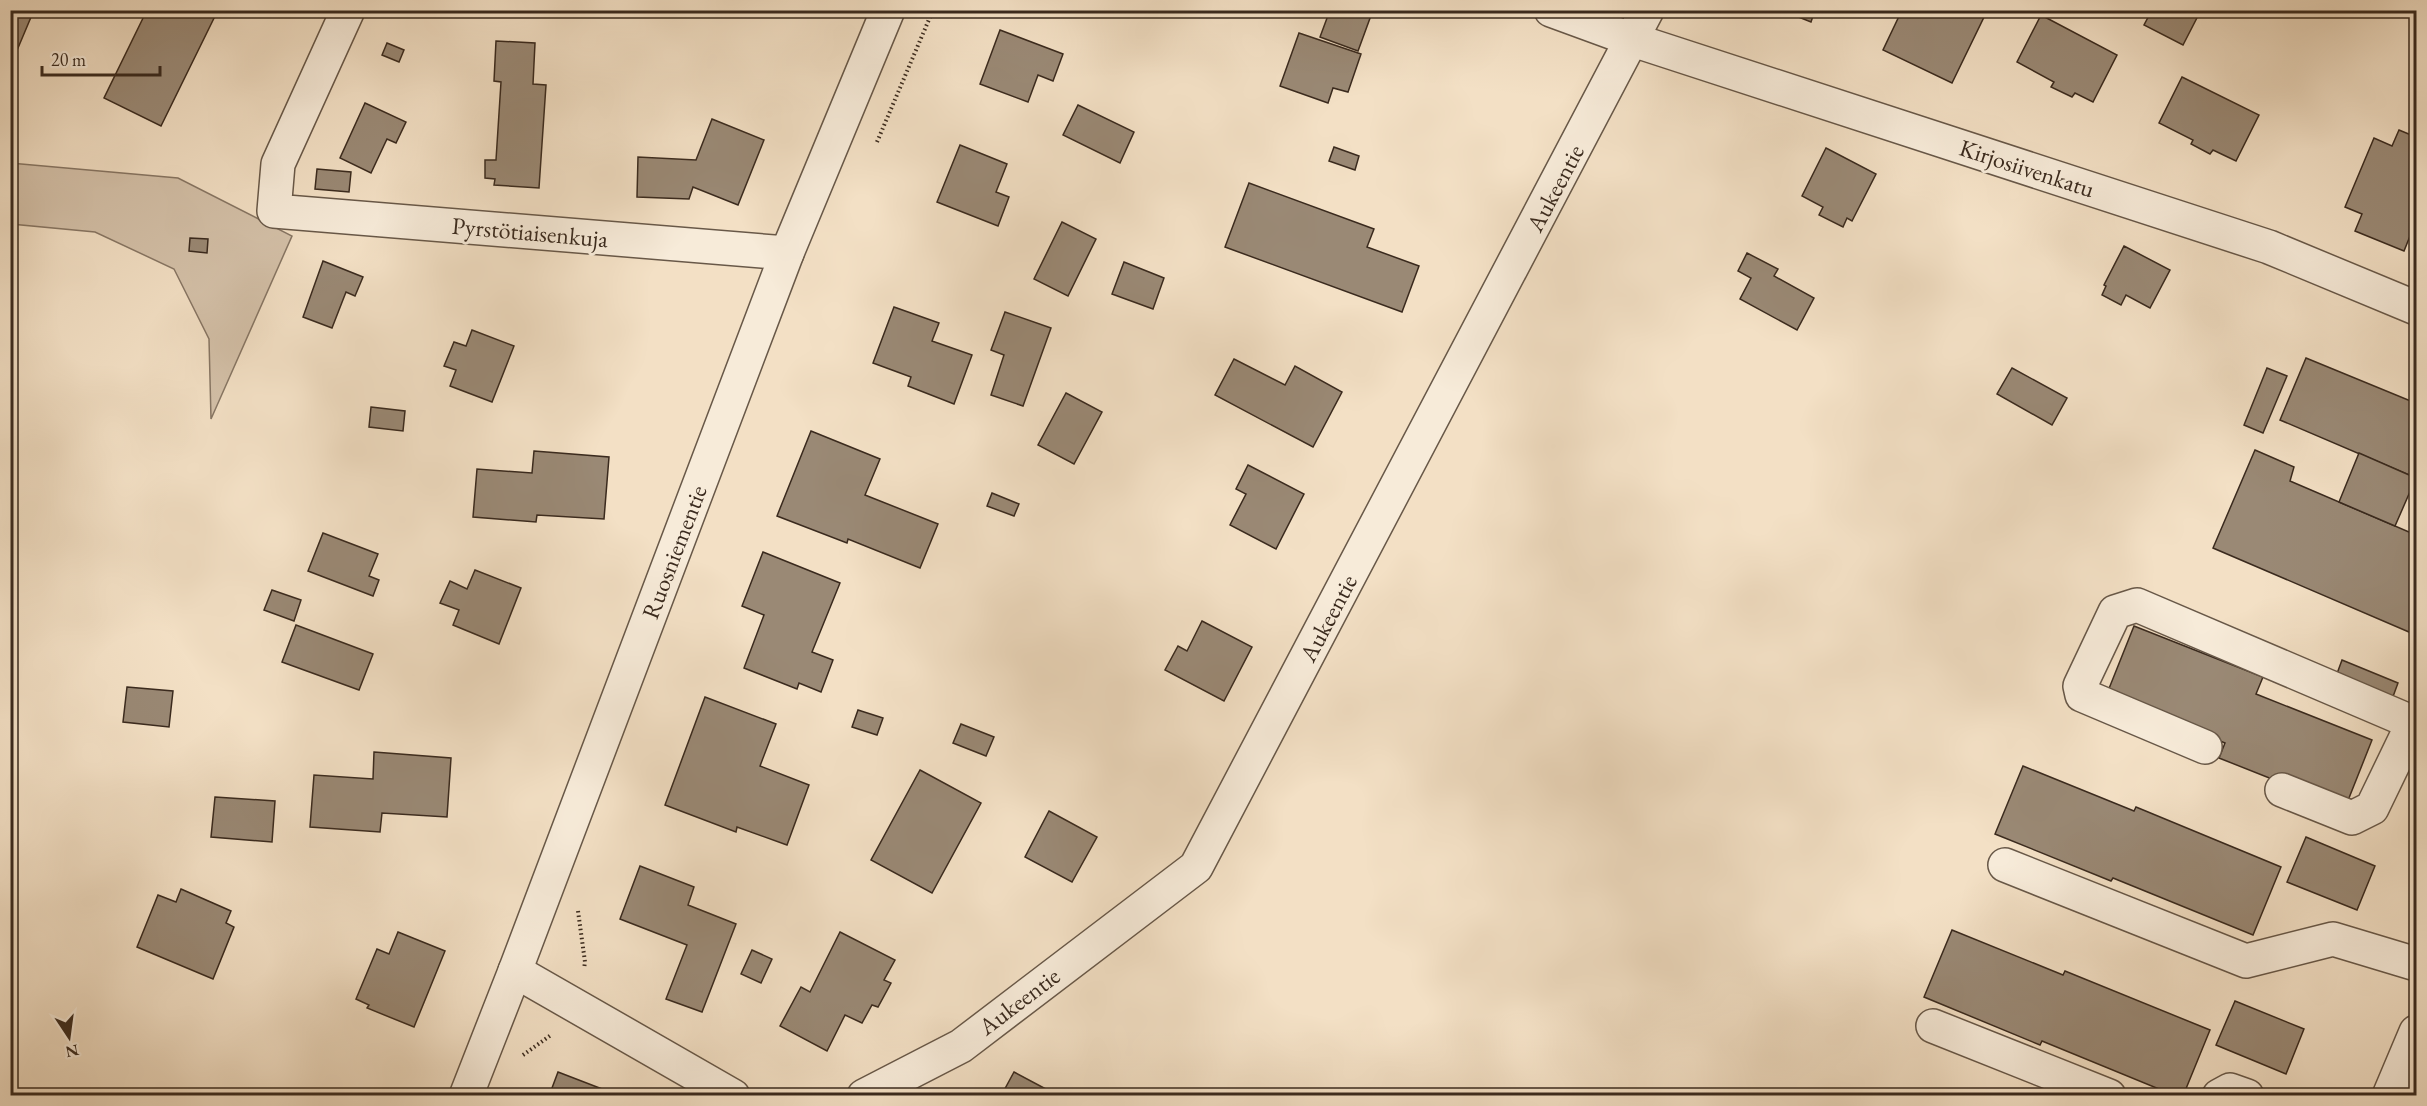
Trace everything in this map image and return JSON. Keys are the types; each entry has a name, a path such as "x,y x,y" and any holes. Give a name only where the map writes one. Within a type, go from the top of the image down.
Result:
{"street":[{"name":"Pyrstötiaisenkuja","path":"348,10 278,164 274,211 787,253"},
{"name":"Ruosniementie","path":"466,1095 787,253 888,10"},
{"name":"Kirjosiivenkatu","path":"1551,10 1633,40 2269,247 2416,308"},
{"name":"Aukeentie","path":"864,1095 961,1046 1196,867 1647,10"},
{"path":"2205,747 2082,695 2080,686 2115,612 2137,605 2415,723 2372,808 2352,818 2282,790"},
{"path":"2004,865 2246,961 2333,939 2416,964"},
{"path":"515,971 733,1095"},
{"path":"1933,1026 2109,1095"},
{"path":"2389,1095 2416,1032"},
{"path":"2219,1095 2230,1090 2247,1095"}],"path":[{"path":"875,145 933,10"},
{"path":"517,1062 523,1054 560,1030 577,1005 585,962 578,908"}],"shaded area":[{"path":"10,163 178,178 292,236 211,419 209,339 174,269 95,232 11,224"}],"building":[{"path":"10,10 34,10 10,67"},
{"path":"147,10 218,10 161,126 104,98"},
{"path":"1330,10 1373,10 1358,51 1320,37"},
{"path":"1781,10 1815,10 1811,22"},
{"path":"1902,10 1974,10 1985,15 1952,83 1883,50"},
{"path":"2152,10 2201,10 2183,45 2144,25"},
{"path":"2041,15 2117,55 2093,102 2075,93 2072,97 2051,87 2054,82 2017,62"},
{"path":"1000,30 1063,54 1053,81 1038,75 1028,102 980,84"},
{"path":"1299,33 1361,54 1348,92 1333,88 1328,103 1280,86"},
{"path":"496,41 535,43 533,84 546,85 539,188 494,185 495,179 485,178 485,160 496,160 501,82 494,81"},
{"path":"387,43 404,50 399,62 382,55"},
{"path":"2182,77 2259,115 2236,161 2213,150 2210,154 2191,144 2193,140 2159,123"},
{"path":"365,103 406,122 396,143 387,139 371,173 340,158"},
{"path":"1078,105 1134,132 1120,163 1063,135"},
{"path":"712,119 764,140 738,205 693,187 689,199 637,197 638,157 696,160"},
{"path":"2399,130 2416,137 2416,221 2404,251 2355,231 2362,214 2345,207 2374,138 2392,146"},
{"path":"960,145 1007,164 996,192 1009,197 998,226 937,202"},
{"path":"1334,147 1359,156 1355,170 1329,161"},
{"path":"1826,148 1876,174 1852,221 1847,218 1843,227 1819,215 1823,207 1802,196"},
{"path":"317,169 351,172 349,192 315,189"},
{"path":"1249,183 1374,229 1367,247 1419,266 1402,312 1225,247"},
{"path":"1062,222 1096,239 1068,296 1034,279"},
{"path":"190,238 208,239 207,253 189,251"},
{"path":"2124,246 2170,270 2150,308 2126,295 2121,305 2102,295 2106,286 2104,285"},
{"path":"1747,253 1778,269 1774,276 1814,298 1797,330 1740,299 1751,278 1738,271"},
{"path":"323,261 363,277 355,296 346,292 332,328 303,317"},
{"path":"1124,262 1164,278 1153,309 1112,294"},
{"path":"894,307 939,323 932,341 972,355 954,404 908,386 911,377 873,363"},
{"path":"1005,312 1051,328 1023,406 991,395 1004,355 991,350"},
{"path":"472,330 514,346 492,402 450,386 456,370 444,366 454,342 466,346"},
{"path":"2306,358 2413,402 2416,394 2416,478 2280,420"},
{"path":"1234,359 1285,385 1295,366 1342,392 1313,447 1215,395"},
{"path":"2012,368 2067,398 2052,425 1997,394"},
{"path":"2267,368 2287,376 2263,433 2244,425"},
{"path":"1066,393 1102,412 1074,464 1038,445"},
{"path":"371,407 405,411 403,431 369,427"},
{"path":"811,431 880,459 865,495 938,524 920,568 848,539 847,543 777,516"},
{"path":"2255,450 2294,467 2290,481 2416,535 2416,635 2213,548"},
{"path":"534,451 609,457 604,519 537,515 536,522 473,517 477,469 532,473"},
{"path":"2359,453 2416,478 2395,526 2339,502"},
{"path":"1248,465 1304,494 1276,549 1230,525 1246,494 1236,489"},
{"path":"992,493 1019,504 1014,516 987,506"},
{"path":"323,533 378,554 369,576 379,580 373,596 308,571"},
{"path":"763,552 840,583 812,652 833,660 821,692 799,683 797,689 744,668 764,615 742,606"},
{"path":"475,570 521,588 499,644 453,625 459,610 440,603 450,581 467,589"},
{"path":"272,590 301,600 294,621 264,610"},
{"path":"1202,621 1252,647 1224,701 1165,670 1178,646 1187,651"},
{"path":"296,625 373,654 359,690 282,662"},
{"path":"2134,626 2263,677 2256,694 2372,740 2345,808 2219,758 2225,743 2106,696"},
{"path":"2342,660 2398,683 2391,702 2335,679"},
{"path":"127,687 173,691 169,727 123,722"},
{"path":"705,697 776,724 760,766 809,785 787,845 737,827 736,832 665,805"},
{"path":"858,710 883,718 877,735 852,727"},
{"path":"961,724 994,737 986,756 953,743"},
{"path":"374,752 451,758 447,817 382,813 380,832 310,827 314,775 373,779"},
{"path":"2023,766 2134,811 2136,807 2281,867 2253,935 2113,878 2111,881 1995,834"},
{"path":"920,770 981,803 932,893 871,860"},
{"path":"215,797 275,801 272,842 211,837"},
{"path":"1049,811 1097,837 1072,882 1025,857"},
{"path":"2306,837 2375,866 2357,910 2287,882"},
{"path":"640,866 694,887 688,905 736,924 702,1012 666,999 687,945 620,919"},
{"path":"181,889 231,911 226,923 234,927 213,979 137,947 158,895 176,902"},
{"path":"1952,930 2063,975 2065,971 2210,1030 2183,1096 2176,1096 2042,1041 2040,1045 1924,997"},
{"path":"398,932 445,951 414,1027 367,1008 369,1005 356,999 377,949 389,954"},
{"path":"840,932 895,960 884,980 891,983 878,1007 872,1005 862,1023 845,1015 827,1051 780,1026 801,987 810,992"},
{"path":"752,950 772,959 761,983 741,974"},
{"path":"2235,1001 2304,1029 2286,1074 2216,1045"},
{"path":"558,1072 610,1092 609,1096 549,1096"},
{"path":"1014,1072 1059,1096 1001,1096"}]}
